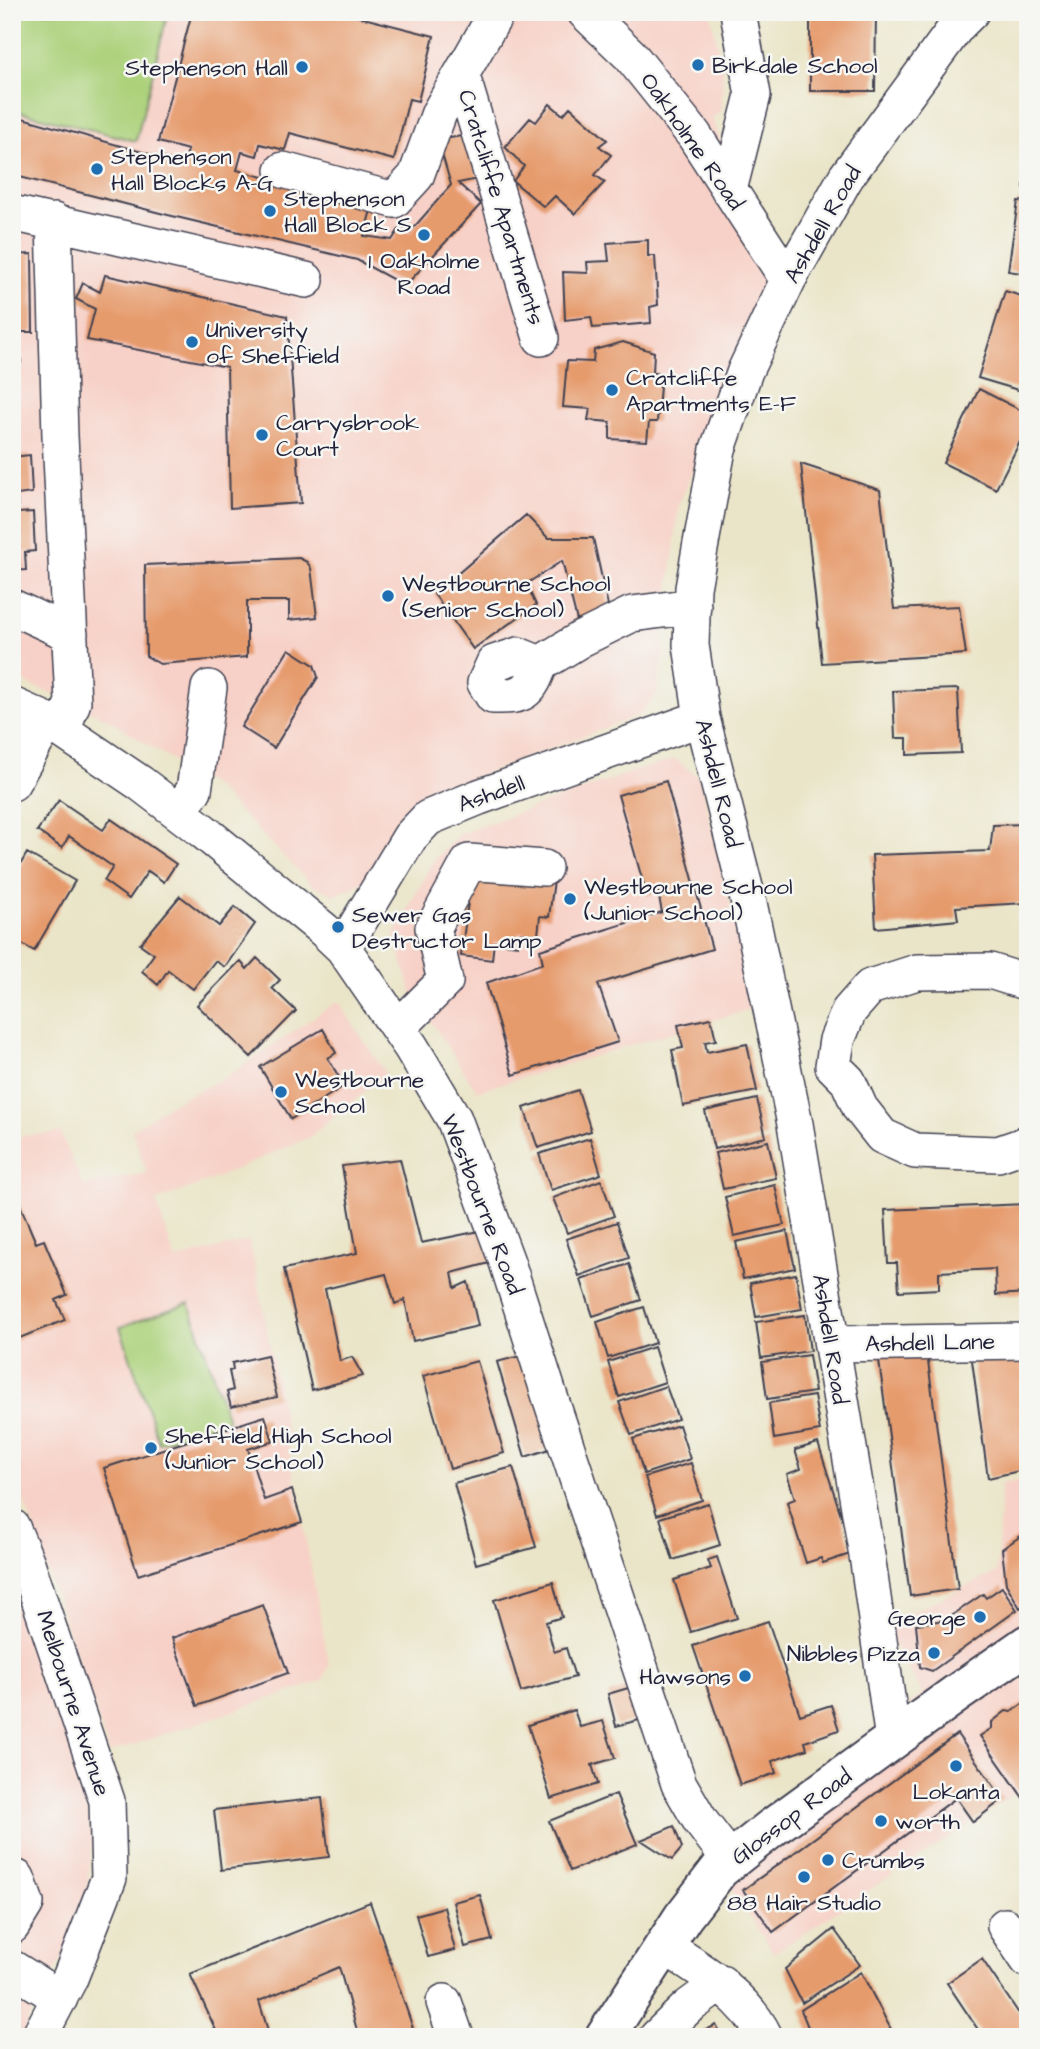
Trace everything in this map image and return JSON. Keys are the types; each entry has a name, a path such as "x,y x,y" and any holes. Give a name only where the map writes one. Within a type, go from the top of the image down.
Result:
{"main road":[{"name":"Glossop Road","path":"605,2037 697,1897 720,1870 773,1827 1028,1644"}],"street":[{"path":"283,170 394,200 416,176 439,113 497,12"},
{"path":"729,190 754,95 738,12"},
{"name":"Oakholme Road","path":"595,15 631,55 694,135 788,280"},
{"name":"Ashdell Road","path":"894,1740 870,1575 795,1124 749,903 702,718 691,645 693,588 718,449 745,371 788,280 846,177 958,20"},
{"name":"Cratcliffe Apartments","path":"462,76 541,338"},
{"path":"12,213 306,280"},
{"path":"12,783 74,702 60,436 54,221"},
{"path":"540,664 581,639 632,614 693,606"},
{"path":"12,607 70,634"},
{"path":"178,813 194,790 209,688"},
{"name":"Westbourne Road","path":"12,705 55,726 178,813 280,893 342,948 411,1046 454,1119 508,1262 550,1397 679,1784 701,1822 730,1861"},
{"name":"Ashdell","path":"342,948 410,837 428,818 498,789 702,718"},
{"path":"398,1028 445,981 433,928 469,862 544,868"},
{"path":"1028,984 990,971 918,972 870,987 849,1011 836,1040 834,1066 848,1081 860,1108 882,1136 915,1151 998,1154 1028,1142"},
{"path":"784,1072 834,1066"},
{"name":"Ashdell Lane","path":"832,1344 1028,1341"},
{"name":"Melbourne Avenue","path":"12,1527 27,1563 107,1801 109,1878 70,1978 39,2037"},
{"path":"12,1926 26,1903 17,1878"},
{"path":"1005,1926 1028,1960"},
{"path":"664,1946 721,1983 759,2025 765,2037"},
{"path":"12,1968 60,1998"},
{"path":"657,2037 688,2007 721,1983"},
{"path":"444,2002 456,2037"}],"shaded area":[{"name":"University of Sheffield","path":"12,12 710,12 723,71 722,110 712,118 771,279 679,504 664,653 657,694 639,715 450,787 404,816 365,882 334,895 312,885 215,787 106,718 12,677"},
{"name":"Westbourne School (Junior School)","path":"675,759 700,778 754,1008 477,1091 412,993 394,936 432,862 459,834"},
{"name":"Sheffield High School (Junior School)","path":"338,1001 386,1074 310,1137 156,1201 175,1260 249,1240 329,1664 322,1681 109,1753 28,1512 12,1475 12,1137 60,1132 83,1186 147,1173 132,1130 167,1106 226,1077"},
{"path":"1028,1479 1028,1783 774,1953 709,1856 923,1694 882,1626 997,1572 1001,1484"},
{"path":"12,1591 59,1698 94,1823 86,1899 66,1951 35,2004 22,2037 12,2037"}],"green space":[{"path":"12,12 168,12 136,141 12,110"},
{"path":"189,1303 228,1420 159,1443 120,1327"}],"building":[{"path":"192,12 340,12 434,36 418,101 409,99 394,160 290,133 285,150 260,144 257,156 242,152 237,170 372,206 364,236 392,240 402,225 409,233 451,185 438,140 468,135 478,179 458,183 481,204 405,286 357,260 12,175 12,115 184,164 188,150 158,142"},
{"path":"810,12 876,12 875,91 810,91"},
{"path":"550,104 563,115 570,107 607,140 599,146 611,155 595,175 605,182 575,214 555,196 544,207 513,181 524,166 505,147 530,118 536,122"},
{"path":"1024,112 1028,112 1028,188 1024,188"},
{"path":"1018,201 1028,202 1028,274 1008,271"},
{"path":"648,240 648,256 655,256 658,305 650,307 651,323 593,328 591,317 565,320 563,272 588,273 587,262 609,261 607,243"},
{"path":"32,254 33,332 20,332 21,362 12,362 12,255"},
{"name":"Carrysbrook Court","path":"105,275 287,316 301,503 230,508 227,367 87,340 95,309 76,299 83,283 100,292"},
{"path":"1005,291 1028,298 1028,393 978,378"},
{"name":"Cratcliffe Apartments E-F","path":"623,342 654,352 653,373 661,374 657,422 649,422 647,441 610,439 610,422 588,420 590,409 563,407 567,361 593,362 594,350"},
{"path":"979,389 1028,414 1028,426 996,489 943,463"},
{"path":"30,455 32,493 17,495 18,513 33,512 35,551 25,552 26,570 12,571 12,457"},
{"path":"801,464 880,490 894,609 959,606 966,654 822,663"},
{"path":"526,515 548,538 593,538 609,610 577,621 562,561 526,584 536,605 473,649 434,594"},
{"path":"299,558 311,568 317,617 289,620 289,601 247,601 247,657 160,664 146,656 145,565"},
{"path":"289,649 314,665 318,677 274,748 241,727"},
{"path":"958,689 961,753 907,755 907,738 895,738 893,691"},
{"path":"666,781 712,949 598,984 618,1042 513,1075 486,983 543,963 540,950 662,912 658,892 647,896 618,795"},
{"path":"59,800 103,830 111,819 176,864 164,882 148,871 129,899 104,881 113,867 69,836 62,848 37,831"},
{"path":"1028,824 1028,903 956,907 958,920 876,928 872,855 990,851 993,825"},
{"path":"27,853 75,881 34,951 12,938 12,879"},
{"path":"472,871 554,881 549,917 540,916 538,935 519,933 518,945 494,942 492,960 461,956"},
{"path":"180,896 219,926 235,907 255,924 225,967 215,961 193,989 168,970 158,985 142,971 154,954 140,944"},
{"path":"257,958 280,980 272,988 296,1011 251,1057 197,1005 240,961 247,969"},
{"path":"12,962 19,965 12,979"},
{"path":"711,1018 716,1040 705,1042 707,1052 747,1044 757,1091 683,1106 672,1050 683,1048 678,1025"},
{"path":"323,1029 336,1053 328,1058 344,1086 291,1119 260,1067"},
{"path":"578,1090 591,1131 538,1148 524,1108"},
{"path":"757,1099 766,1137 714,1149 705,1111"},
{"path":"590,1138 601,1174 551,1190 539,1154"},
{"path":"768,1141 776,1178 723,1189 715,1153"},
{"path":"400,1159 421,1243 485,1230 497,1261 452,1273 455,1288 468,1282 478,1326 413,1341 405,1300 395,1304 386,1274 325,1289 340,1361 352,1357 363,1376 312,1390 284,1269 357,1253 342,1166"},
{"path":"601,1180 614,1216 567,1233 553,1198"},
{"path":"775,1185 784,1225 734,1236 725,1197"},
{"path":"12,1186 36,1243 44,1240 67,1295 56,1300 65,1320 12,1341"},
{"path":"1028,1204 1028,1293 996,1295 995,1269 939,1272 939,1289 899,1291 897,1263 888,1263 885,1210"},
{"path":"617,1222 629,1258 579,1276 566,1239"},
{"path":"787,1231 795,1268 743,1279 736,1242"},
{"path":"629,1264 641,1300 593,1316 581,1280"},
{"path":"796,1274 802,1309 756,1317 750,1283"},
{"path":"644,1307 655,1343 608,1358 597,1322"},
{"path":"805,1315 810,1351 761,1358 756,1322"},
{"path":"926,1346 958,1589 910,1596 878,1353"},
{"path":"654,1347 665,1382 619,1397 608,1362"},
{"path":"1028,1351 1028,1469 988,1478 971,1353"},
{"path":"528,1354 556,1447 525,1457 497,1362"},
{"path":"267,1355 277,1397 231,1407 227,1392 233,1390 229,1371 233,1370 232,1363"},
{"path":"809,1355 815,1392 767,1399 762,1362"},
{"path":"477,1361 504,1453 450,1469 423,1376"},
{"path":"666,1386 678,1419 631,1435 619,1402"},
{"path":"814,1396 820,1431 774,1439 769,1403"},
{"path":"265,1416 273,1441 248,1449 264,1500 292,1490 302,1522 138,1575 104,1468"},
{"path":"679,1425 690,1459 644,1474 633,1439"},
{"path":"818,1443 853,1553 823,1563 821,1558 806,1563 787,1502 795,1499 787,1474 801,1469 795,1450"},
{"path":"691,1463 702,1500 657,1515 645,1477"},
{"path":"513,1467 536,1547 476,1564 454,1483"},
{"path":"708,1503 720,1545 673,1560 660,1518"},
{"path":"1028,1531 1028,1602 1020,1608 1006,1584 1002,1549"},
{"path":"717,1557 737,1618 691,1632 674,1580 711,1568 708,1560"},
{"path":"553,1582 562,1617 546,1622 554,1652 566,1648 575,1677 521,1692 494,1600"},
{"path":"1002,1587 1017,1610 932,1671 920,1667 916,1624 945,1620 983,1594 986,1598"},
{"path":"263,1605 288,1673 197,1706 172,1638"},
{"name":"Hawsons","path":"768,1621 800,1715 831,1705 839,1730 805,1742 807,1749 772,1761 776,1773 740,1785 693,1646"},
{"path":"635,1686 643,1719 616,1726 608,1694"},
{"path":"1028,1700 1028,1805 980,1736 992,1728 992,1722 1006,1711 1011,1712"},
{"path":"574,1710 580,1727 603,1721 615,1758 592,1765 598,1784 551,1799 528,1725"},
{"path":"957,1734 1003,1799 973,1822 956,1798 773,1932 743,1890"},
{"path":"616,1794 637,1844 570,1871 549,1821"},
{"path":"322,1798 329,1857 221,1870 214,1810"},
{"path":"674,1826 682,1848 672,1860 641,1840"},
{"path":"480,1895 492,1940 465,1947 453,1902"},
{"path":"370,1902 416,2037 359,2037 339,1967 259,2001 270,2037 219,2037 190,1974"},
{"path":"444,1907 455,1950 428,1957 416,1915"},
{"path":"834,1929 860,1965 802,2003 785,1969"},
{"path":"982,1959 1028,2027 1028,2037 983,2037 947,1983"},
{"path":"861,1972 895,2037 812,2037 801,2010"},
{"path":"716,2025 722,2037 692,2037"}],"place":[{"name":"Birkdale School","path":"698,65"},
{"name":"Stephenson Hall","path":"302,67"},
{"name":"Stephenson Hall Blocks A-G","path":"97,169"},
{"name":"Stephenson Hall Block S","path":"270,211"},
{"name":"1 Oakholme Road","path":"424,235"},
{"name":"University of Sheffield","path":"192,342"},
{"name":"Cratcliffe Apartments E-F","path":"612,390"},
{"name":"Carrysbrook Court","path":"262,435"},
{"name":"Westbourne School (Senior School)","path":"388,596"},
{"name":"Westbourne School (Junior School)","path":"570,899"},
{"name":"Sewer Gas Destructor Lamp","path":"338,927"},
{"name":"Westbourne School","path":"281,1092"},
{"name":"Sheffield High School (Junior School)","path":"151,1448"},
{"name":"George","path":"980,1617"},
{"name":"Nibbles Pizza","path":"934,1653"},
{"name":"Hawsons","path":"745,1676"},
{"name":"Lokanta","path":"956,1766"},
{"name":"worth","path":"881,1821"},
{"name":"Crumbs","path":"828,1860"},
{"name":"88 Hair Studio","path":"804,1877"}]}
